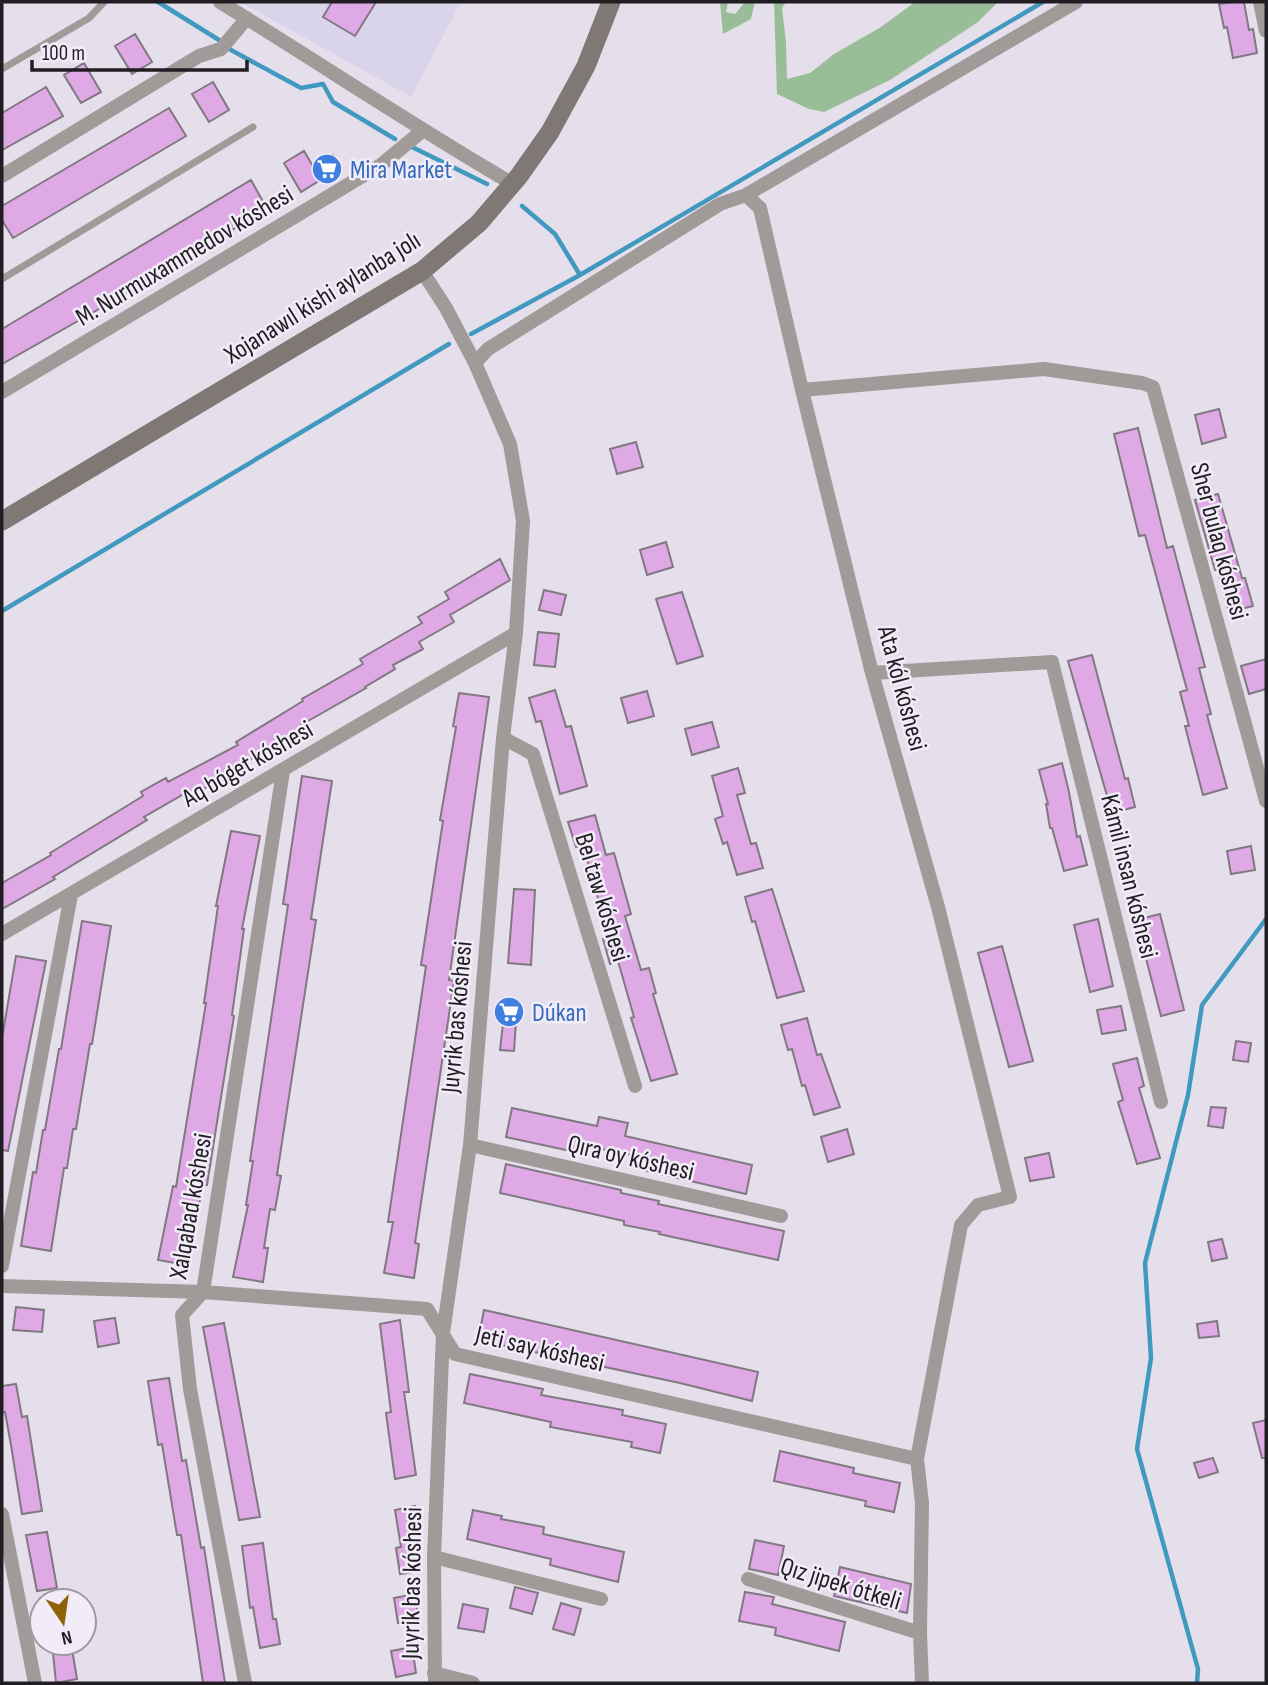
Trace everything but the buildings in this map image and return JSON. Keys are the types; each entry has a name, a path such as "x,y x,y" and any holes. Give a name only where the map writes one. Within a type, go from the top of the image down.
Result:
{"main road":[{"name":"Xojanawıl kishi aylanba jolı","path":"2,521 422,271 479,223 513,184 556,121 586,66 611,2"}],"street":[{"path":"220,2 422,131 513,184"},
{"path":"475,363 488,349 720,205 746,195 1076,2"},
{"path":"1260,2 1266,31"},
{"path":"2,176 199,56 221,49 247,19"},
{"name":"M. Nurmuxammedov kóshesi","path":"2,392 381,165 422,131"},
{"name":"Ata kól kóshesi","path":"746,195 760,208 872,673 938,907 1010,1197 978,1205 961,1225 917,1459"},
{"name":"Juyrik bas kóshesi","path":"422,271 446,308 475,363 510,444 523,521 516,633 503,738 470,1145 443,1333 434,1558 434,1678"},
{"name":"Sher bulaq kóshesi","path":"802,390 1044,369 1142,383 1153,387 1266,801"},
{"name":"Aq bóget kóshesi","path":"2,934 516,633"},
{"name":"Kámil insan kóshesi","path":"872,673 1052,662 1161,1102"},
{"name":"Bel taw kóshesi","path":"503,738 533,754 635,1086"},
{"name":"Xalqabad kóshesi","path":"245,1683 190,1389 182,1315 203,1292 283,771"},
{"path":"2,1266 71,895"},
{"name":"Qıra oy kóshesi","path":"470,1145 781,1216"},
{"name":"Jeti say kóshesi","path":"2,1286 203,1292 428,1309 455,1353 917,1459"},
{"path":"917,1459 922,1503 922,1683"},
{"path":"2,1514 35,1683"},
{"path":"434,1558 601,1599"},
{"name":"Qız jipek ótkeli","path":"748,1579 920,1633"},
{"path":"434,1678 473,1683"}],"lane":[{"path":"2,69 89,18 104,2"},
{"path":"2,279 253,127"}],"shaded area":[{"path":"240,2 461,2 411,97"}],"green space":[{"path":"720,2 728,2 726,12 735,14 745,2 755,2 751,19 723,34"},
{"path":"774,2 786,2 782,8 787,79 810,73 834,54 881,27 915,2 998,2 978,22 890,80 824,112 809,109 777,94"}],"waterway":[{"path":"158,2 219,40"},
{"path":"471,334 580,275 1043,2"},
{"path":"231,50 301,88 323,84 333,102 395,139"},
{"path":"412,147 487,184"},
{"path":"522,206 555,234 580,275"},
{"path":"2,611 449,344"},
{"path":"1197,1683 1198,1669 1137,1449 1151,1358 1145,1263 1188,1095 1202,1005 1266,919"}],"place":[{"name":"Mira Market","path":"327,169"},
{"name":"Dúkan","path":"509,1012"}]}
